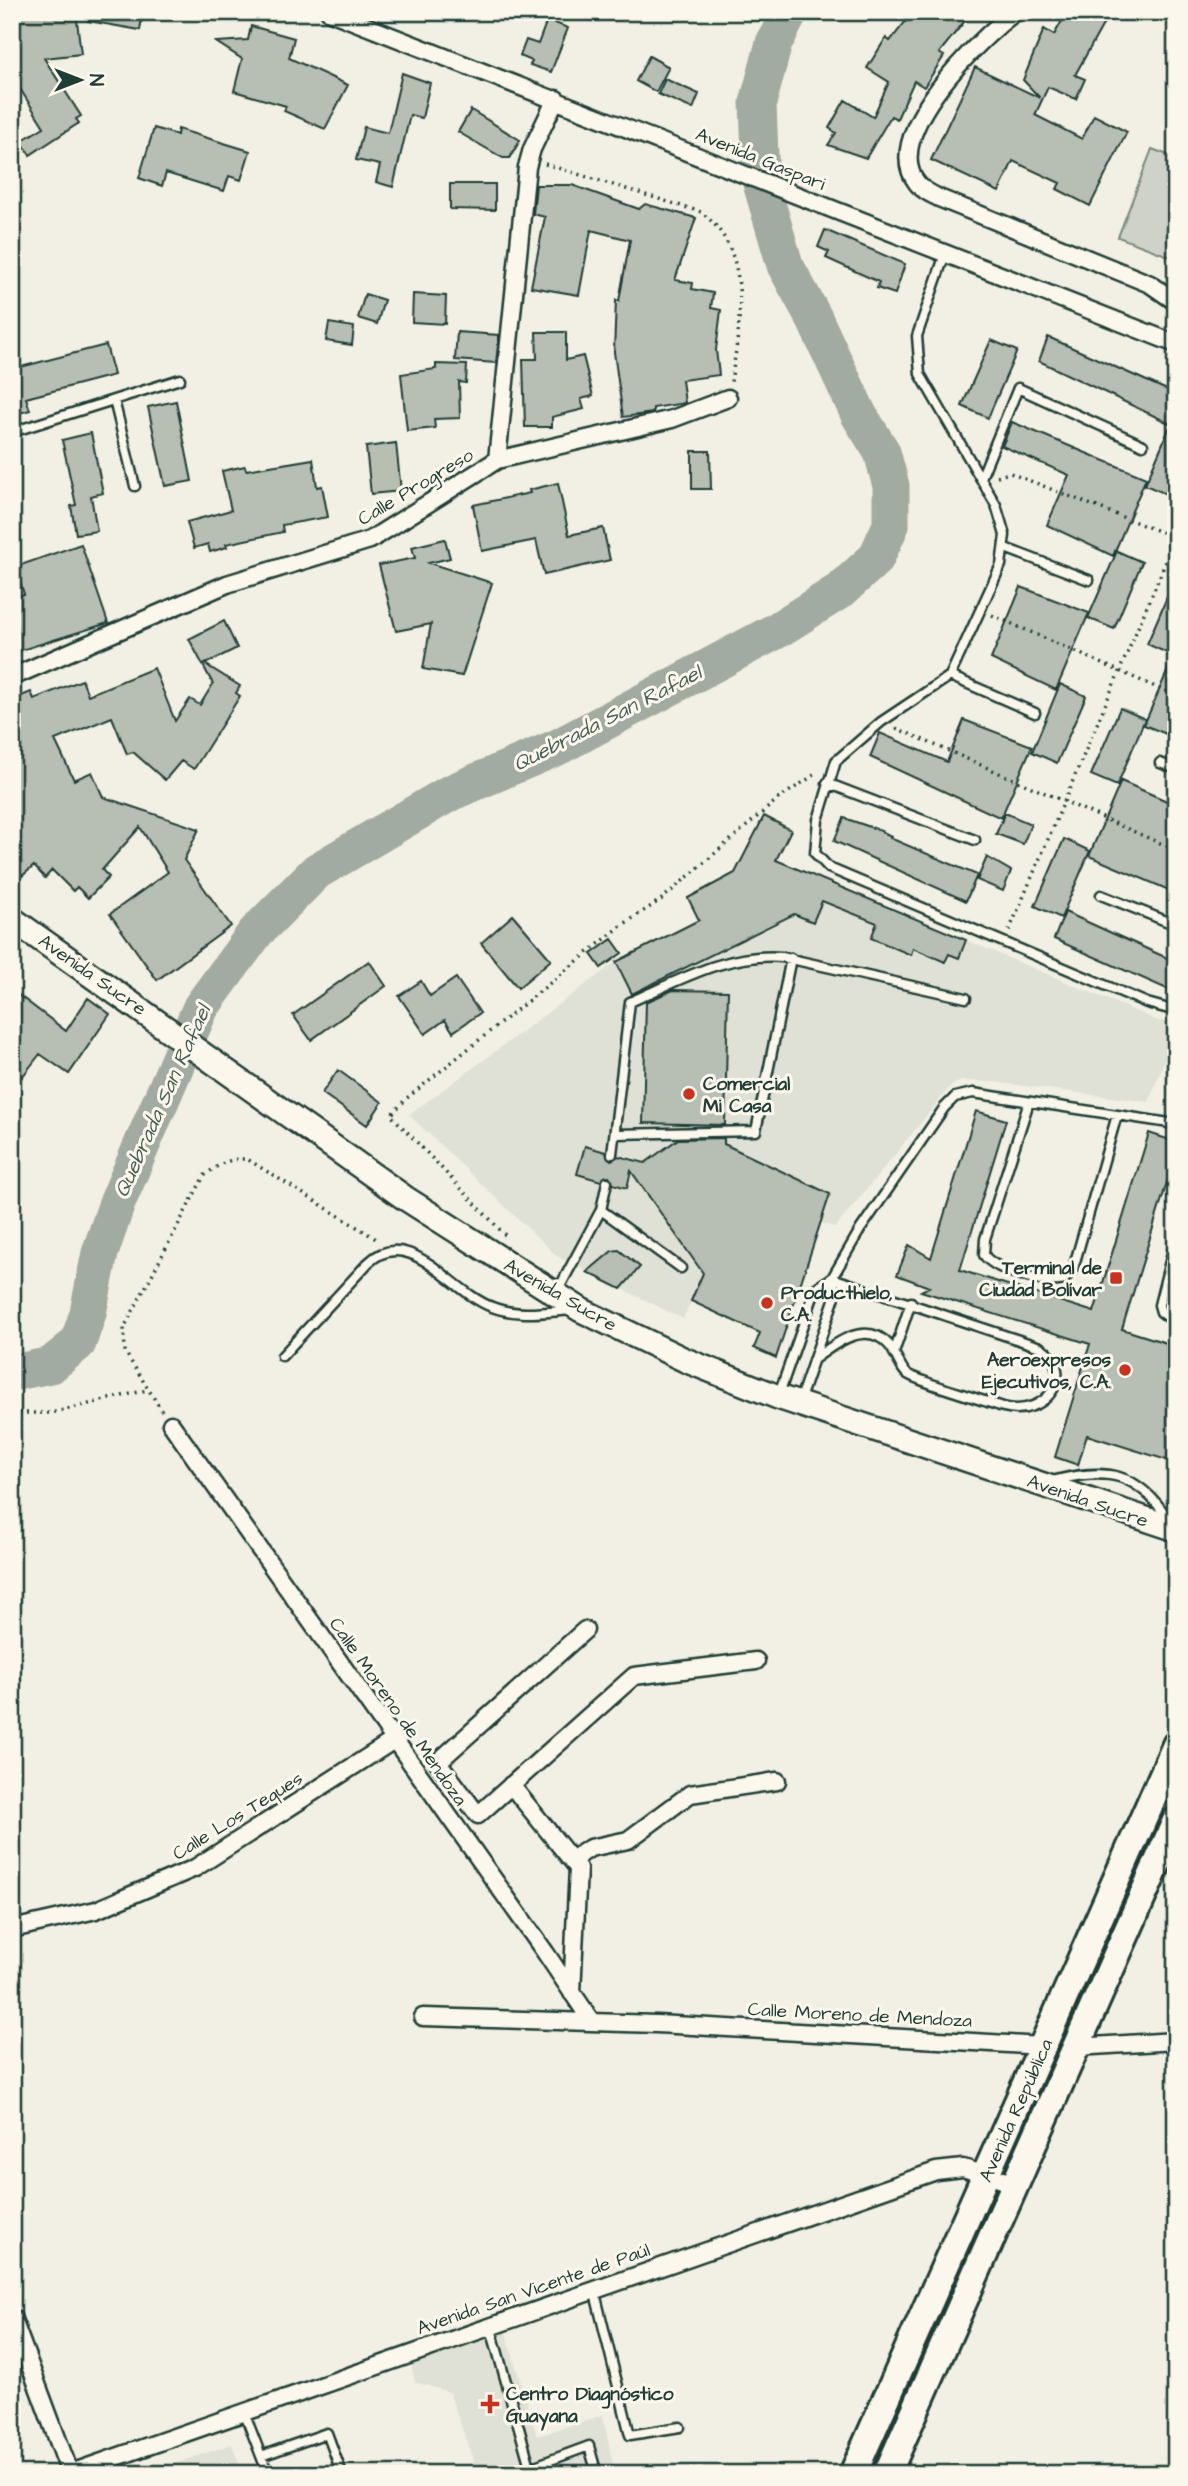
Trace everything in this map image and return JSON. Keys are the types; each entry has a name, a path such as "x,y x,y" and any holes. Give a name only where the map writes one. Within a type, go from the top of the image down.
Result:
{"main road":[{"name":"Avenida República","path":"853,2474 1176,1745"},
{"name":"Avenida República","path":"887,2474 1176,1821"}],"street":[{"name":"Avenida Gaspari","path":"331,12 1176,344"},
{"path":"1015,12 966,54 929,104 912,142 910,169 916,183 939,198 1150,284 1176,302"},
{"path":"497,460 529,159 556,99"},
{"name":"Calle Progreso","path":"12,677 227,584 370,540 497,460 672,419 728,398"},
{"name":"Avenida Sucre","path":"14,918 405,1198 581,1310 673,1355 788,1400 1175,1529"},
{"name":"Calle Moreno de Mendoza","path":"171,1424 592,2022"},
{"path":"584,1630 438,1762 478,1815 634,1676 756,1661"},
{"name":"Calle Los Teques","path":"13,1927 65,1919 105,1907 195,1868 394,1740"},
{"path":"572,1860 590,1848 628,1840 690,1794 777,1781"},
{"path":"512,1785 578,1868 572,1993"},
{"name":"Calle Moreno de Mendoza","path":"423,2017 592,2022 1043,2046"},
{"path":"1076,2047 1176,2041"},
{"name":"Avenida San Vicente de Paúl","path":"69,2473 936,2171 963,2168 1016,2183"},
{"path":"12,2317 69,2473"}],"lane":[{"path":"945,254 922,319 917,357 920,374 1002,519 1005,548 996,579 950,676 881,722 836,761 827,783 815,844 816,853 823,864 1147,1003 1176,1011"},
{"path":"12,432 180,379"},
{"path":"981,478 1018,388 1143,445"},
{"path":"114,400 135,486"},
{"path":"1005,548 1089,580"},
{"path":"950,676 1035,713"},
{"path":"1160,763 1176,769"},
{"path":"827,783 975,840"},
{"path":"1101,895 1176,925"},
{"path":"612,1154 617,1135 630,1002 736,958 766,956 792,958 966,998"},
{"path":"617,1135 756,1131 792,958"},
{"path":"788,1400 816,1288 832,1278 860,1230 950,1101 973,1093 1176,1124"},
{"path":"1029,1102 985,1239 984,1255 999,1268 1047,1282 1064,1280 1073,1269 1117,1115"},
{"path":"556,1294 601,1210 607,1182"},
{"path":"601,1210 681,1268"},
{"path":"1176,1237 1159,1305 1161,1312 1176,1322"},
{"path":"282,1356 377,1254 390,1249 410,1252 479,1302 504,1311 526,1314 581,1310"},
{"path":"813,1360 831,1346 857,1334 878,1336 894,1353 906,1373 1010,1409 1029,1409 1044,1403 1055,1384 1055,1364 1040,1347 832,1278"},
{"path":"788,1400 813,1360 836,1294 832,1278"},
{"path":"894,1353 911,1302"},
{"path":"1040,1484 1086,1472 1101,1472 1133,1482 1149,1492 1175,1529"},
{"path":"594,2288 629,2435 680,2427"},
{"path":"490,2325 530,2467"},
{"path":"244,2412 268,2474"},
{"path":"261,2456 327,2433 342,2474"},
{"path":"513,2474 589,2446 597,2474"}],"path":[{"path":"529,159 701,212 713,222 730,248 739,293 738,335 728,398"},
{"path":"981,478 1010,474 1176,538 1004,942"},
{"path":"981,610 1176,696"},
{"path":"881,722 1176,850"},
{"path":"508,1239 391,1115 407,1098 621,926 662,899 778,799 836,761"},
{"path":"171,1424 125,1352 124,1328 204,1176 234,1158 261,1166 390,1249"},
{"path":"12,1413 51,1413 148,1390"}],"shaded area":[{"path":"1152,149 1176,158 1176,245 1171,257 1118,237"},
{"name":"Comercial Mi Casa","path":"785,864 1159,1021 1176,1024 1176,1029 1149,1102 992,1082 961,1081 950,1087 835,1228 821,1223 830,1194 755,1160 683,1319 558,1257 409,1115 616,962 779,879"},
{"name":"Centro Diagnóstico Guayana","path":"505,2330 537,2436 603,2415 615,2474 478,2474 449,2392 415,2382 411,2365"},
{"path":"232,2444 243,2474 145,2474"}],"building":[{"path":"12,12 76,12 81,54 44,58 81,116 76,119 79,123 30,155 21,141 44,127 17,84 12,85"},
{"path":"88,12 143,12 140,30 88,21"},
{"path":"913,12 972,12 939,53 944,56 924,87 914,81 897,119 891,116 866,158 828,145 836,133 829,128 845,100 873,117 889,82 867,68 886,38 890,41"},
{"path":"1067,12 1110,12 1075,75 1085,79 1076,99 1048,87 1035,115 1082,139 1094,115 1127,132 1090,206 1057,189 1060,183 1013,161 999,192 931,160 975,67 1040,98 1023,80 1044,29 1054,35"},
{"path":"547,20 568,28 551,72 530,65 532,61 520,56 526,40 538,44"},
{"path":"251,26 294,38 289,58 348,85 325,129 284,111 286,106 234,91 242,59 216,42 248,40"},
{"path":"649,56 669,67 656,92 636,81"},
{"path":"402,73 430,83 422,118 410,115 393,187 376,182 380,165 356,160 364,127 388,133"},
{"path":"665,79 699,94 693,109 658,94"},
{"path":"471,110 520,140 510,158 503,158 458,132"},
{"path":"154,128 177,135 178,129 250,151 241,180 229,176 224,191 166,173 162,186 139,178"},
{"path":"450,184 495,184 495,210 450,209"},
{"path":"536,185 572,185 639,209 645,204 696,218 675,280 693,283 692,289 713,293 711,308 721,310 716,350 719,375 682,380 685,403 653,408 653,413 623,417 614,352 616,300 619,301 630,240 591,230 579,295 531,287 545,217 533,214"},
{"path":"825,230 905,264 895,294 877,288 879,282 826,258 829,252 818,247"},
{"path":"365,294 384,300 377,324 358,318"},
{"path":"413,294 446,296 445,324 412,322"},
{"path":"329,323 354,327 352,345 326,341"},
{"path":"457,332 499,335 496,363 455,360"},
{"path":"536,332 566,332 566,360 583,356 593,396 581,399 584,409 552,417 552,427 525,427 523,359 537,359"},
{"path":"1048,337 1176,394 1176,484 1171,496 1145,485 1171,424 1039,361"},
{"path":"991,340 1017,351 988,418 962,406"},
{"path":"106,345 114,375 26,398 30,410 12,415 12,366 17,368"},
{"path":"436,364 467,365 466,383 459,382 460,418 434,419 435,428 407,431 401,374 436,369"},
{"path":"176,401 192,481 165,486 148,407"},
{"path":"1012,422 1146,478 1113,556 1047,525 1069,475 1002,446"},
{"path":"91,433 103,493 91,496 97,531 76,534 71,506 76,505 62,440"},
{"path":"396,443 401,491 371,494 366,447"},
{"path":"692,451 710,451 711,489 692,489"},
{"path":"313,459 317,487 322,486 328,517 282,525 283,532 226,544 227,547 210,552 208,544 194,548 187,522 231,510 222,471 245,466 246,470"},
{"path":"558,483 569,535 603,528 610,560 544,575 536,540 482,551 473,505 530,493 529,490"},
{"path":"445,539 450,558 429,563 492,583 462,676 423,669 431,624 396,631 379,565 415,558 412,547"},
{"path":"81,544 108,623 12,653 12,598 24,594 15,567"},
{"path":"1117,551 1142,562 1114,629 1088,618"},
{"path":"1176,576 1176,738 1144,725 1174,656 1147,644"},
{"path":"1021,587 1089,613 1056,690 991,659"},
{"path":"224,621 237,648 205,664 240,686 236,693 240,696 194,769 181,761 165,780 133,752 127,754 112,717 55,740 74,780 92,772 103,797 199,829 184,860 231,926 157,980 110,914 168,872 140,827 102,870 109,877 88,898 77,887 73,891 52,870 45,878 34,866 22,876 12,864 12,700 31,692 34,699 82,680 88,695 154,668 175,721 190,699 200,705 213,684 189,639"},
{"path":"1060,684 1086,696 1057,763 1032,752"},
{"path":"1120,708 1145,719 1117,786 1091,775"},
{"path":"964,720 1032,746 1001,818 870,757 880,733 947,762"},
{"path":"1121,781 1176,805 1176,893 1089,856"},
{"path":"1005,813 1031,824 1023,844 996,834"},
{"path":"764,816 791,830 776,860 966,940 959,958 949,954 945,962 913,948 911,955 871,938 877,923 822,901 813,922 794,914 632,994 616,962 699,920 688,898 735,873"},
{"path":"844,818 879,830 891,836 890,838 977,875 966,901 834,841"},
{"path":"1064,839 1090,851 1061,918 1035,906"},
{"path":"987,857 1011,871 1003,891 977,880"},
{"path":"1065,912 1176,962 1176,993 1054,939"},
{"path":"513,915 551,960 518,988 481,943"},
{"path":"612,939 622,953 601,968 591,954"},
{"path":"369,961 386,986 311,1040 293,1015"},
{"path":"456,978 480,1013 453,1032 445,1020 425,1034 399,996 421,981 430,996"},
{"path":"12,990 66,1031 88,998 110,1014 69,1074 40,1054 22,1077 12,1069"},
{"path":"673,990 728,991 725,1125 643,1123 646,1002"},
{"path":"338,1070 382,1102 367,1125 322,1093"},
{"path":"976,1111 1006,1120 960,1270 1094,1312 1149,1133 1176,1142 1176,1153 1122,1329 1176,1346 1176,1463 1087,1435 1078,1465 1055,1457 1090,1344 921,1291 929,1287 897,1275 909,1245 931,1258"},
{"path":"724,1138 724,1144 830,1194 776,1358 754,1348 760,1333 691,1301 703,1273 631,1171 627,1188 613,1184 609,1176 601,1181 577,1174 585,1146 606,1152 611,1160 618,1156 645,1163 678,1139"},
{"path":"619,1250 640,1267 621,1289 587,1272 612,1251"}],"waterway":[{"name":"Quebrada San Rafael","path":"12,1373 51,1365 78,1343 88,1313 100,1253 117,1203 201,1007 256,932 317,871 450,793 558,747 776,631 841,590 876,558 891,525 891,486 882,452 859,415 814,318 785,265 761,183 758,103 774,43 790,12"}],"place":[{"name":"Comercial Mi Casa","path":"689,1094"},
{"name":"Terminal de Ciudad Bolívar","path":"1116,1278"},
{"name":"Producthielo, C.A.","path":"767,1303"},
{"name":"Aeroexpresos Ejecutivos, C.A.","path":"1125,1370"},
{"name":"Centro Diagnóstico Guayana","path":"490,2404"}]}
